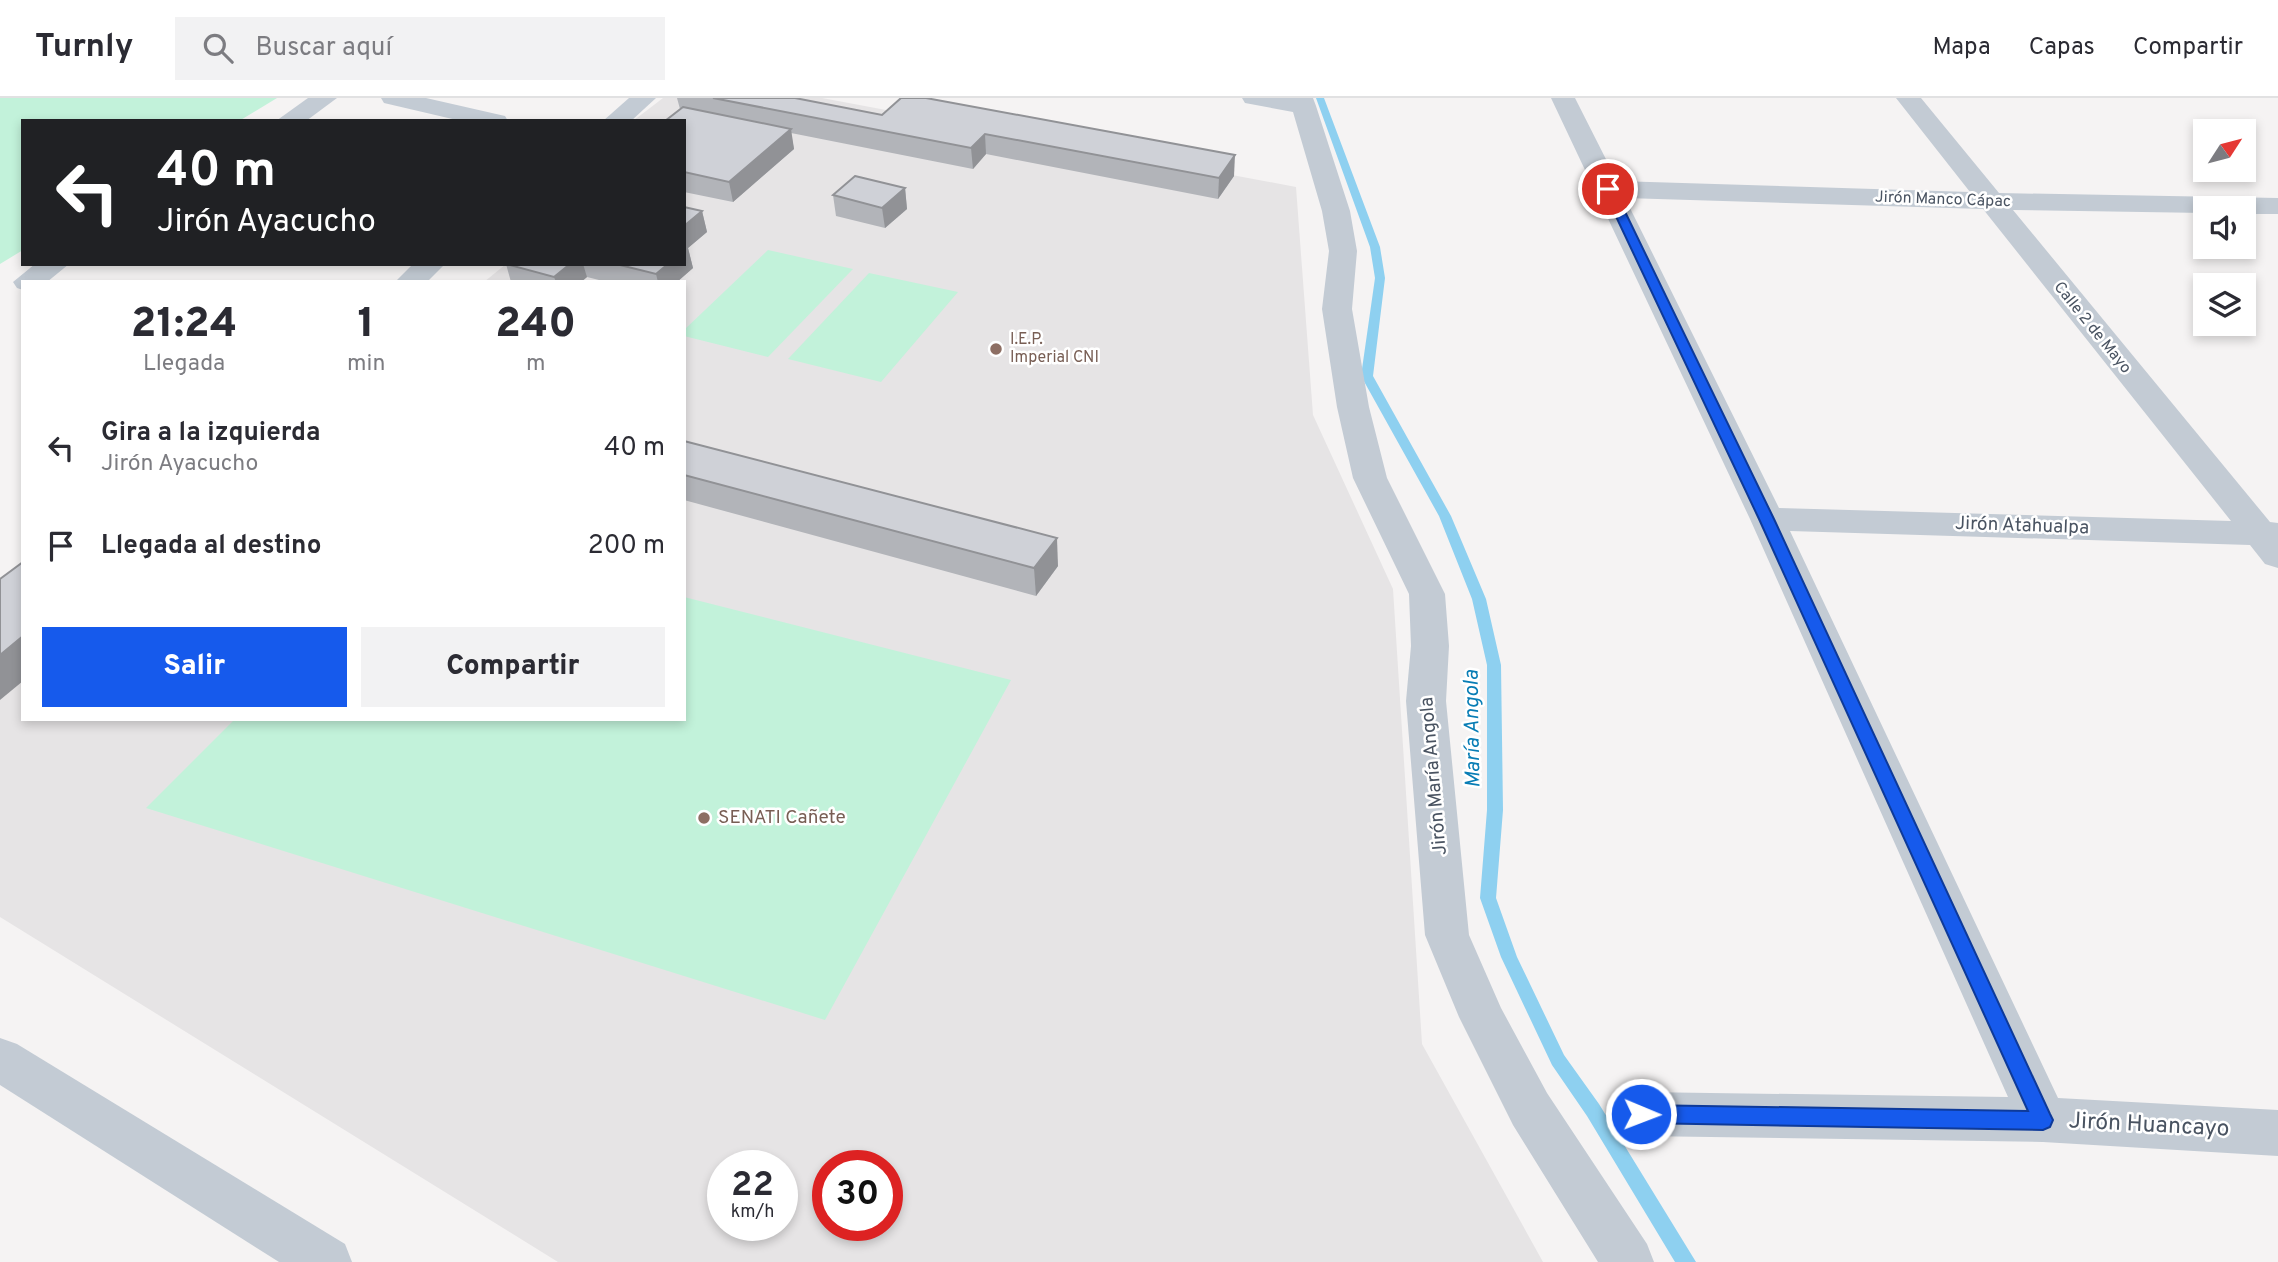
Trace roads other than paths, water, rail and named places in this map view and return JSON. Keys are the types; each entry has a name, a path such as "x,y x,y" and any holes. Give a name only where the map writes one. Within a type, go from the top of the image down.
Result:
{"street":[{"path":"291,119 325,98"},
{"path":"393,98 487,119"},
{"path":"618,119 644,98"},
{"path":"1254,98 1302,102"},
{"path":"1563,98 1767,519 2043,1120"},
{"name":"Calle 2 de Mayo","path":"1908,98 1988,201 2272,541"},
{"name":"Jirón María Angola","path":"1302,102 1336,211 1343,251 1337,309 1353,407 1370,478 1403,540 1427,594 1430,646 1426,701 1447,935 1482,1017 1530,1109 1628,1262"},
{"name":"Jirón Manco Cápac","path":"1608,189 1988,201 2278,206"},
{"path":"30,280 52,266"},
{"path":"411,280 429,266"},
{"path":"0,298 21,285"},
{"name":"Jirón Atahualpa","path":"1767,519 2272,541"},
{"path":"0,1059 326,1262"},
{"name":"Jirón Huancayo","path":"1641,1114 2043,1120 2278,1133"}],"waterway":[{"name":"María Angola","path":"1320,98 1375,247 1380,278 1367,376 1445,516 1479,599 1494,665 1495,810 1488,898 1509,957 1558,1060 1593,1110 1686,1262"}],"place":[{"name":"I.E.P. Imperial CNI","path":"996,349"},
{"name":"SENATI Cañete","path":"704,818"}]}
